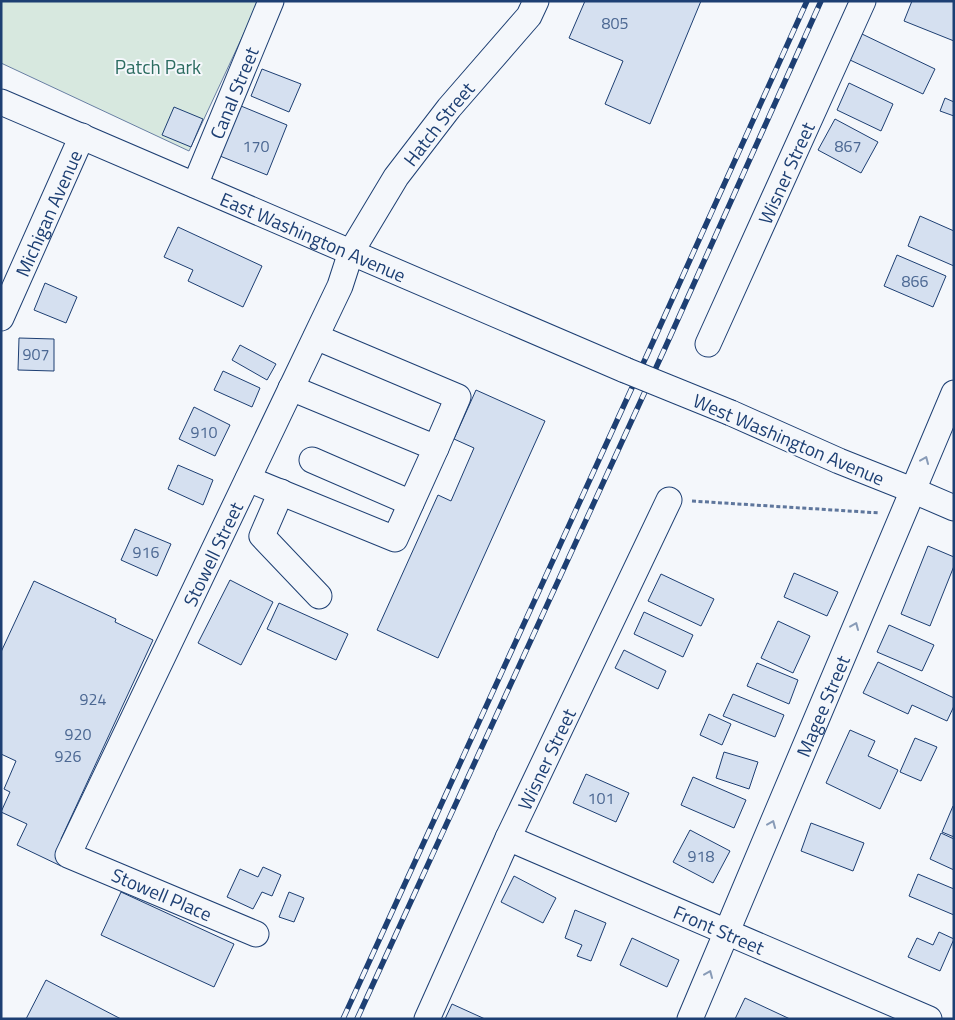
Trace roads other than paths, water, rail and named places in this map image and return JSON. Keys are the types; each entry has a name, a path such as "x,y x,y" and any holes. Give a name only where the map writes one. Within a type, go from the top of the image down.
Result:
{"street":[{"name":"Canal Street","path":"195,185 271,1"},
{"name":"Hatch Street","path":"351,252 396,177 449,108 529,16 536,1"},
{"name":"Wisner Street","path":"708,344 863,1"},
{"name":"East Washington Avenue","path":"1,102 625,370"},
{"name":"Michigan Avenue","path":"1,318 82,136"},
{"name":"Stowell Street","path":"68,855 340,286 351,252"},
{"path":"248,479 394,539 458,397 316,337"},
{"name":"West Washington Avenue","path":"625,370 954,508"},
{"path":"292,388 436,448"},
{"name":"Magee Street","path":"690,1019 954,393"},
{"path":"312,460 411,503"},
{"path":"262,536 280,492"},
{"name":"Wisner Street","path":"427,1019 508,838 669,500"},
{"path":"227,522 262,536 319,596"},
{"name":"Front Street","path":"508,838 929,1019"},
{"name":"Stowell Place","path":"68,855 256,934"}],"railway":[{"path":"343,1019 807,1"},
{"path":"357,1019 665,348 821,1"}],"park label":[{"name":"Patch Park","path":"158,66"}]}
